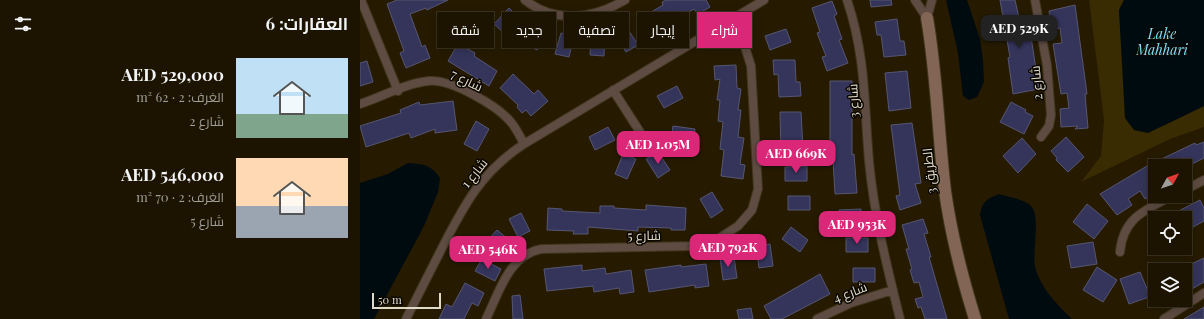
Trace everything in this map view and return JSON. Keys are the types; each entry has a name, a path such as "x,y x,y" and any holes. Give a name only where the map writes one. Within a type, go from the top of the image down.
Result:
{"street":[{"path":"361,0 398,91"},
{"path":"525,0 544,12 560,16 576,17 598,13 625,0"},
{"name":"شارع 1","path":"744,12 764,0"},
{"name":"شارع 3","path":"847,0 857,36 863,68 871,177 883,249 900,319"},
{"name":"3 الطريق","path":"915,0 927,18"},
{"name":"شارع 2","path":"1035,0 1047,65 1051,115 1047,130 1041,137"},
{"name":"3 الطريق","path":"931,2 927,18 934,68 948,205 959,261 975,319"},
{"name":"شارع 1","path":"406,319 464,206 476,187 498,163 524,144 697,40"},
{"name":"شارع 5","path":"486,319 514,265 529,253 542,249 694,246 729,234 746,218 756,200 759,179 752,73 745,48"},
{"name":"شارع 7","path":"360,104 424,82 438,81 452,84 503,114 516,129 524,144"},
{"path":"613,90 640,132"},
{"path":"1192,186 1204,180"},
{"path":"1120,252 1121,240 1131,222 1140,214 1160,203"},
{"name":"شارع 4","path":"817,319 851,304 893,290"},
{"path":"1164,319 1204,293"}],"shaded area":[{"path":"1089,0 1124,0 1119,10 1126,118 1163,126 1204,106 1204,127 1170,139 1081,182 1101,156 1104,120"}],"water":[{"path":"946,0 967,0 980,39 984,82 977,97 969,100 963,96 958,53"},
{"name":"Lake Mahhari","path":"1124,0 1204,0 1204,106 1148,133 1134,130 1125,118 1119,10"},
{"path":"408,163 427,166 433,170 440,178 438,192 424,226 374,319 360,319 360,183 388,174"},
{"path":"999,194 1016,198 1031,206 1034,211 1036,225 1035,267 1045,289 1060,308 1072,319 1009,319 980,215 982,207 986,201"}],"building":[{"path":"397,0 448,0 427,10 426,8 410,14 422,47 425,45 430,58 406,68 400,53 404,51 387,4"},
{"path":"666,0 706,0 710,7 697,13 694,9 689,12 651,12 663,5 662,2"},
{"path":"870,0 891,0 892,5 871,7"},
{"path":"1000,0 1015,0 1019,18 1028,17 1039,89 1013,94 1008,58 1010,57"},
{"path":"832,1 837,14 834,16 842,39 839,40 848,63 827,71 822,57 826,56 817,33 820,32 812,8"},
{"path":"1075,5 1087,94 1085,94 1088,128 1075,129 1078,126 1061,127 1060,109 1069,108 1067,93 1061,94 1053,44 1062,43 1060,28 1052,30 1049,11"},
{"path":"509,8 513,12 505,12"},
{"path":"502,15 502,31 494,24"},
{"path":"897,19 900,41 904,41 906,55 884,57 881,35 877,35 875,22"},
{"path":"786,29 791,42 770,50 765,36"},
{"path":"629,31 637,46 626,52 623,48 629,48"},
{"path":"561,33 564,34 564,48 571,48 569,57 555,54"},
{"path":"456,48 466,48 475,53 474,56 497,71 489,86 448,61"},
{"path":"590,48 604,48 604,56 590,55"},
{"path":"773,60 795,60 796,82 800,82 801,96 779,97 778,74 774,75"},
{"path":"367,61 373,82 360,86 360,63"},
{"path":"736,65 737,88 741,89 738,110 741,110 738,137 744,138 740,164 745,165 743,179 721,176 724,150 720,149 723,122 718,121 720,100 717,100 720,79 715,80 714,66"},
{"path":"907,71 911,108 889,111 885,73"},
{"path":"513,74 534,94 538,90 548,101 531,116 526,110 522,113 517,107 518,105 500,88"},
{"path":"830,81 852,81 852,155 854,154 857,193 835,194 832,143 830,143"},
{"path":"677,86 683,98 664,108 657,96"},
{"path":"453,101 457,130 435,133 435,129 411,138 409,133 366,147 360,126 401,113 400,110 419,102 420,105"},
{"path":"1011,102 1026,110 1025,112 1033,116 1024,134 1000,122"},
{"path":"780,112 801,112 803,149 781,149"},
{"path":"476,121 489,129 477,151 464,144"},
{"path":"912,123 921,183 915,184 921,203 900,210 896,196 900,195 891,125"},
{"path":"673,126 695,129 693,143 671,140"},
{"path":"608,127 615,140 595,150 589,137"},
{"path":"1066,137 1084,157 1068,172 1056,160 1057,158 1051,151"},
{"path":"1022,138 1036,154 1018,173 1003,156"},
{"path":"1204,142 1204,158 1192,164 1192,159 1162,159 1195,143 1196,145"},
{"path":"658,152 670,170 658,178 646,159"},
{"path":"623,154 636,159 627,179 615,174"},
{"path":"807,166 807,181 785,181 785,167"},
{"path":"1147,166 1148,197 1145,199 1140,191 1128,199 1132,205 1117,215 1100,194"},
{"path":"712,192 723,210 711,218 700,199"},
{"path":"788,196 810,196 810,210 788,210"},
{"path":"1200,200 1204,208 1204,221 1192,228 1192,211 1179,211"},
{"path":"1087,204 1108,221 1094,239 1073,222"},
{"path":"646,205 686,208 685,230 638,227 638,231 588,227 588,234 573,234 574,231 547,230 548,208 562,209 562,211 600,213 600,206 614,206 614,208 646,210"},
{"path":"861,209 862,223 840,224 839,210"},
{"path":"521,213 530,231 518,237 509,219"},
{"path":"923,219 928,233 924,234 931,257 929,257 947,319 925,319 921,307 918,308 915,299 923,297 919,282 914,283 910,270 912,269 906,249 909,249 902,225"},
{"path":"791,227 808,240 800,252 782,239"},
{"path":"497,230 514,244 505,254 488,240"},
{"path":"846,238 868,238 868,252 846,252"},
{"path":"1093,242 1097,264 1071,268 1067,246"},
{"path":"770,244 773,266 759,268 756,246"},
{"path":"734,257 737,278 723,280 720,258"},
{"path":"1204,258 1204,282 1192,289 1192,264"},
{"path":"482,259 501,269 495,281 475,271"},
{"path":"706,264 709,286 695,288 695,285 649,292 645,270 681,265 681,267"},
{"path":"582,265 582,271 605,268 606,274 631,270 634,292 620,294 619,288 594,292 593,286 547,291 544,269"},
{"path":"1097,267 1117,280 1103,302 1083,290"},
{"path":"853,268 875,268 875,282 853,282"},
{"path":"1140,272 1148,291 1148,297 1129,304 1120,279"},
{"path":"820,274 830,294 782,319 771,319 764,306"},
{"path":"465,283 484,293 478,306 472,303 464,319 439,319 446,304 452,307"},
{"path":"520,295 523,319 513,319 512,296"},
{"path":"1204,307 1204,319 1184,319"},
{"path":"751,308 753,319 739,319 737,310"}]}
